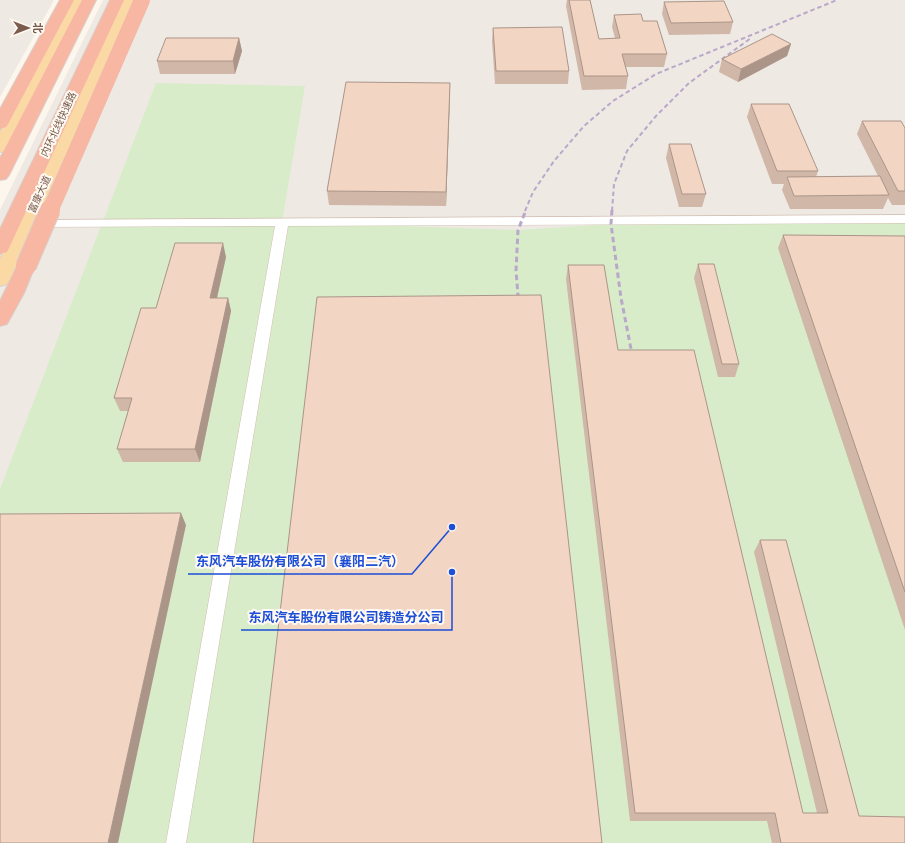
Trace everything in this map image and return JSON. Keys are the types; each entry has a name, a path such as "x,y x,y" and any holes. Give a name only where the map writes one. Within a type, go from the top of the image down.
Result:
{"highway":[{"path":"0,124 67,0"},
{"path":"0,175 89,0"},
{"name":"内环北线快速路","path":"0,248 117,0"},
{"path":"0,319 14,293 142,0"}],"main road":[{"path":"0,147 78,0"},
{"name":"富康大道","path":"0,279 128,0"}],"lane":[{"path":"26,223 905,219"},
{"path":"176,843 282,222"}],"shaded area":[{"path":"0,0 54,0 0,97"},
{"path":"103,0 905,0 905,843 0,843 0,210"}],"green space":[{"path":"156,83 305,86 282,222 518,230 611,224 905,220 905,843 0,843 0,489"}],"building":[{"path":"569,0 590,0 599,39 620,38 614,15 641,14 643,21 657,21 667,54 622,54 628,76 584,76"},
{"path":"724,1 733,22 671,23 664,2"},
{"path":"562,27 569,71 496,71 493,28"},
{"path":"772,34 791,44 741,69 722,59"},
{"path":"166,38 239,38 233,61 157,61"},
{"path":"346,82 450,83 446,192 327,191"},
{"path":"751,104 789,104 818,171 777,171"},
{"path":"862,121 901,121 905,128 905,191 898,191"},
{"path":"669,144 691,144 706,194 682,194"},
{"path":"880,176 889,195 794,196 787,177"},
{"path":"783,235 905,236 905,592"},
{"path":"175,243 223,243 210,298 228,298 195,449 117,449 132,398 114,398 141,308 156,308"},
{"path":"698,264 714,264 739,364 722,364"},
{"path":"568,265 604,265 618,350 694,350 803,813 828,813 760,540 786,540 859,816 905,817 905,843 781,843 775,813 635,813"},
{"path":"541,295 602,843 253,843 317,297"},
{"path":"181,513 108,843 0,843 0,514"}],"railway":[{"path":"525,211 533,192 554,161 584,126 613,101 656,74 837,0"},
{"path":"612,211 614,184 627,151 656,116 689,83 751,38"},
{"path":"519,307 516,271 518,230 526,210"},
{"path":"612,210 611,224 621,298 633,359"}],"place":[{"name":"东风汽车股份有限公司（襄阳二汽）","path":"452,527"},
{"name":"东风汽车股份有限公司铸造分公司","path":"452,572"}]}
